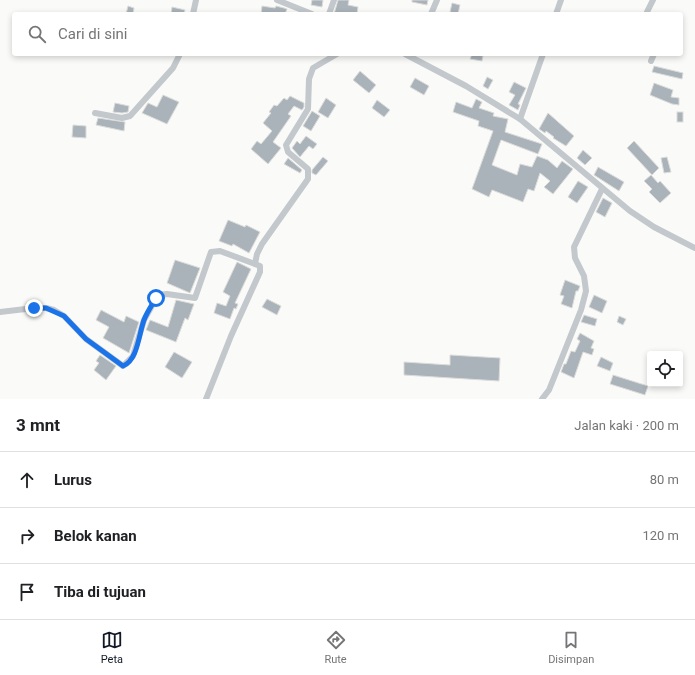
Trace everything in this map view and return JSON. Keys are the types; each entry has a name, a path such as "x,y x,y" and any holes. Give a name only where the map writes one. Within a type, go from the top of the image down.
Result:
{"street":[{"path":"193,12 196,0"},
{"path":"277,0 307,12"},
{"path":"330,12 334,0"},
{"path":"432,12 437,0"},
{"path":"557,12 561,0"},
{"path":"647,12 653,0"},
{"path":"95,113 122,118 130,116 168,75 176,64 179,56"},
{"path":"255,264 257,254 262,244 308,179 308,169 288,152 286,144 308,108 309,79 313,68 334,56"},
{"path":"414,56 520,119 602,189 642,219 695,248"},
{"path":"520,119 543,56"},
{"path":"651,62 653,56"},
{"path":"542,399 550,390 580,310 586,285 584,276 574,258 574,247 602,189"},
{"path":"0,312 34,308 54,310 64,316 86,339 123,366 129,363 133,356 144,320 158,295 166,294 195,298 211,252 220,251 260,266 260,272 231,336 206,399"}],"building":[{"path":"312,0 323,0 322,7 311,5"},
{"path":"338,0 349,0 348,5 358,7 357,12 335,12"},
{"path":"412,0 428,0 427,5 412,2"},
{"path":"452,3 460,5 458,12 450,12"},
{"path":"128,6 134,8 133,12 126,12"},
{"path":"262,6 275,8 276,6 287,9 286,12 261,12"},
{"path":"172,7 185,10 184,12 171,12"},
{"path":"471,56 483,56 482,61 470,59"},
{"path":"654,66 683,73 682,79 652,72"},
{"path":"360,71 376,85 369,93 353,80"},
{"path":"487,77 493,80 488,89 483,86"},
{"path":"415,78 429,86 424,95 410,87"},
{"path":"514,82 526,88 518,104 520,105 518,110 509,105 515,95 509,92"},
{"path":"654,83 673,90 671,97 679,98 679,105 672,104 650,95"},
{"path":"163,95 179,102 167,124 142,113 148,103 157,107"},
{"path":"290,96 304,103 304,107 302,110 294,106 288,114 291,116 273,142 281,148 268,164 251,149 257,141 261,144 272,131 263,123 271,113 269,112 274,105 277,106 284,98 287,100"},
{"path":"326,98 336,105 328,118 318,112"},
{"path":"476,99 482,102 479,108 494,113 493,116 508,119 505,132 542,144 538,154 501,140 492,165 517,175 520,164 532,167 537,156 548,160 557,168 562,161 573,169 553,194 544,187 550,181 540,173 534,191 528,189 523,202 492,190 489,197 472,189 493,131 478,126 479,121 453,112 456,102 472,108"},
{"path":"377,100 390,110 384,117 372,108"},
{"path":"115,103 129,106 128,112 113,112"},
{"path":"312,111 320,116 311,131 303,126"},
{"path":"677,112 683,112 683,122 677,122"},
{"path":"548,113 574,136 566,146 553,138 554,137 546,131 545,133 539,129"},
{"path":"98,118 125,122 124,131 96,125"},
{"path":"73,125 86,126 86,138 72,137"},
{"path":"306,136 317,144 313,149 309,146 300,157 292,148 297,141 300,144"},
{"path":"634,141 659,168 652,175 627,148"},
{"path":"583,150 592,158 585,165 577,158"},
{"path":"323,157 328,161 316,175 312,173 312,170"},
{"path":"667,157 671,172 664,173 661,158"},
{"path":"288,158 302,170 300,173 284,164"},
{"path":"598,167 624,182 619,191 594,175"},
{"path":"651,175 658,183 660,181 671,193 660,203 649,192 652,189 644,181"},
{"path":"578,181 588,187 577,203 568,197"},
{"path":"603,198 612,203 605,217 596,212"},
{"path":"228,220 245,227 246,225 260,232 249,253 233,244 232,246 219,241"},
{"path":"175,260 200,268 190,293 167,283"},
{"path":"237,262 251,269 235,303 238,304 236,309 234,308 230,319 214,313 217,303 226,306 230,296 223,292"},
{"path":"565,280 580,286 578,291 576,291 572,308 561,304 564,296 560,295"},
{"path":"594,295 607,301 602,313 589,307"},
{"path":"267,299 281,306 277,315 262,307"},
{"path":"176,300 194,304 188,320 185,318 176,342 146,330 150,320 168,327"},
{"path":"101,310 124,322 126,316 139,322 129,353 103,338 109,327 96,320"},
{"path":"584,315 597,319 595,326 581,322"},
{"path":"619,316 626,319 623,325 617,322"},
{"path":"580,333 594,341 591,348 594,349 592,355 583,352 574,378 561,372 571,351 575,352 580,341 577,339"},
{"path":"174,352 192,362 182,378 165,367"},
{"path":"100,355 116,366 106,380 94,370 99,363 96,361"},
{"path":"450,355 500,358 499,381 404,375 404,362 450,365"},
{"path":"601,357 613,363 610,371 597,366"},
{"path":"613,375 648,387 645,395 610,384"}],"route":[{"path":"34,308 54,310 64,316 86,339 123,366 129,363 133,356 144,320 156,298"}]}
